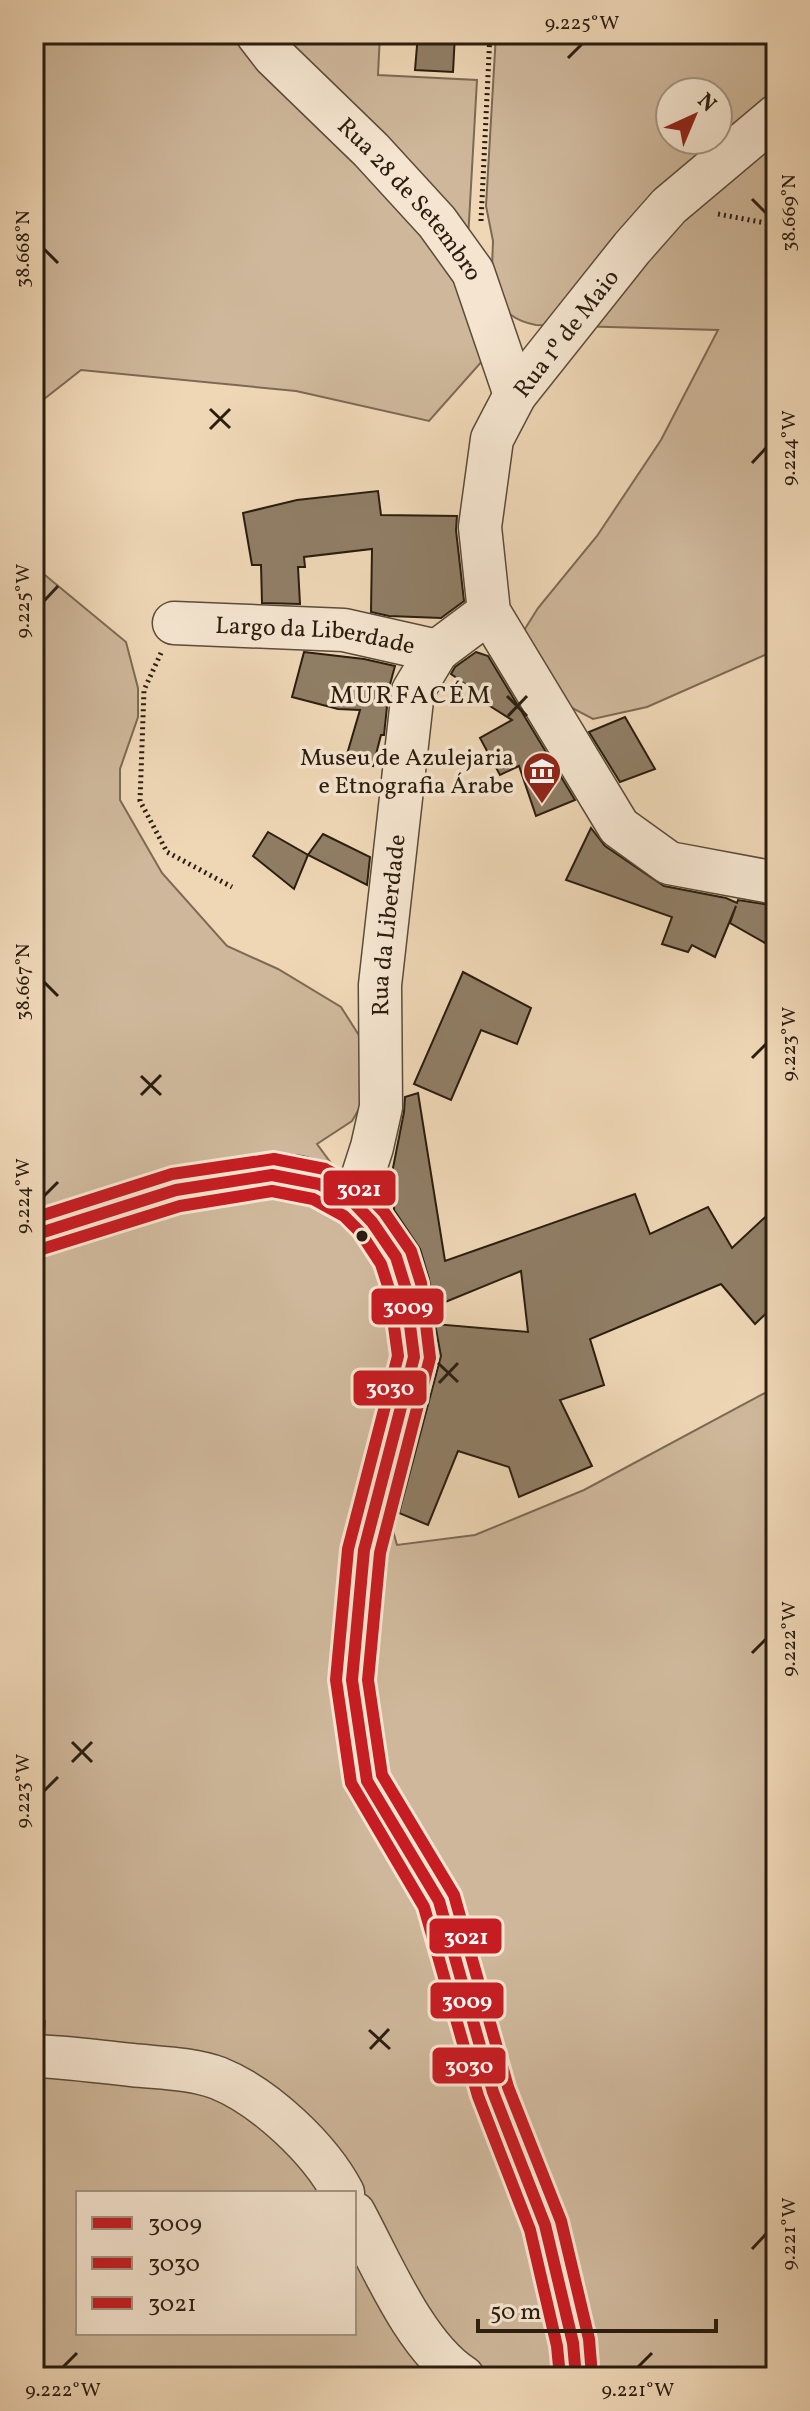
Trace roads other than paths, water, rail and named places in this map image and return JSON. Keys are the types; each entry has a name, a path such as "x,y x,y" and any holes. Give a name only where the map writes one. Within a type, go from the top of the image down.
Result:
{"main road":[{"path":"34,1235 176,1190 272,1175 319,1184 354,1203 372,1222 396,1257 405,1286 414,1357 364,1550 352,1680 367,1781 439,1901 493,2092 545,2225 573,2343 576,2377"}],"street":[{"name":"Rua 28 de Setembro","path":"257,34 274,56 371,150 437,222 473,272 515,395"},
{"name":"Rua 1º de Maio","path":"489,612 480,527 492,439 515,395 669,206 776,116"},
{"name":"Largo da Liberdade","path":"174,623 344,630 437,651 489,612"},
{"path":"489,612 619,827 669,863 776,883"},
{"name":"Rua da Liberdade","path":"354,1203 381,1107 380,985 413,691 437,651"},
{"path":"34,2056 179,2069 218,2078 265,2106 308,2143 342,2191"},
{"path":"356,2217 415,2325 446,2366 463,2377"}],"place":[{"name":"Museu de Azulejaria e Etnografia Árabe","path":"542,805"}],"district":[{"name":"MURFACÉM","path":"411,694"}]}
